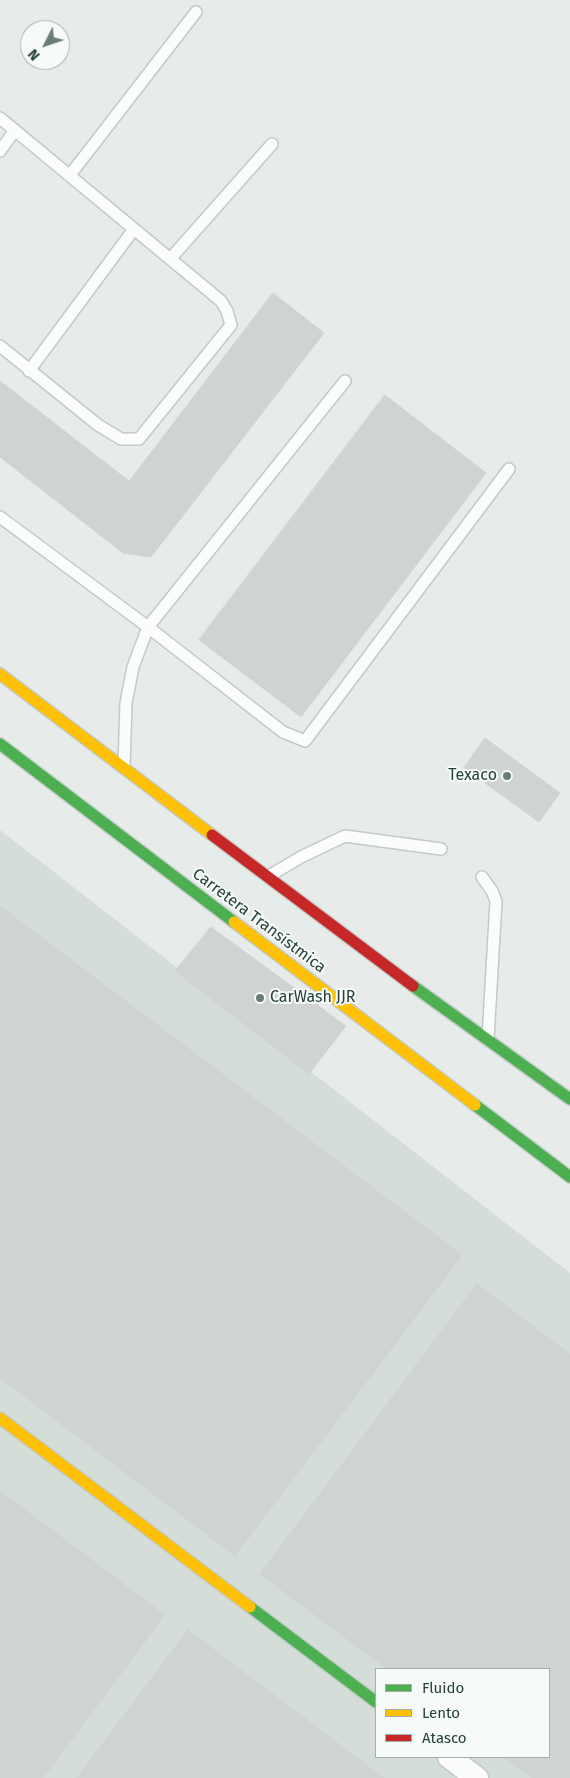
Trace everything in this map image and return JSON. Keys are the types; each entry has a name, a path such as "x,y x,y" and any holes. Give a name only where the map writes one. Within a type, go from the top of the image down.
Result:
{"main road":[{"path":"0,674 268,877 488,1041 570,1099"},
{"name":"Carretera Transístmica","path":"0,744 570,1177"},
{"path":"0,1418 375,1701"}],"street":[{"path":"450,1758 477,1778"}],"lane":[{"path":"70,175 196,12"},
{"path":"0,118 221,301 228,311 231,325 139,439 121,439 98,425 0,346"},
{"path":"0,151 16,130"},
{"path":"171,258 272,144"},
{"path":"29,371 134,229"},
{"path":"123,768 126,703 132,668 148,627 345,381"},
{"path":"0,517 148,627 282,732 305,741 509,469"},
{"path":"268,877 302,857 345,836 441,848"},
{"path":"482,877 492,891 496,901 488,1041"}],"shaded area":[{"path":"0,830 570,1273 570,1778 0,1778"}],"building":[{"path":"273,293 324,333 151,557 123,553 0,457 0,381 129,481"},
{"path":"385,395 486,473 301,717 199,640"},
{"name":"Texaco","path":"485,738 560,793 539,822 464,768"},
{"path":"0,906 462,1255 235,1556 0,1378"},
{"name":"CarWash JJR","path":"211,927 346,1026 309,1074 175,971"},
{"path":"477,1284 570,1354 570,1778 532,1778 504,1758 550,1758 550,1668 386,1668 260,1574"},
{"path":"0,1491 165,1615 43,1778 0,1778"},
{"path":"188,1630 384,1778 77,1778"}],"traffic: fast":[{"path":"0,744 234,922"},
{"path":"413,986 570,1099"},
{"path":"475,1105 570,1177"},
{"path":"250,1607 375,1701"}],"traffic: slow":[{"path":"0,674 212,835"},
{"path":"234,922 475,1105"},
{"path":"0,1418 250,1607"}],"traffic: jam":[{"path":"212,835 413,986"}],"place":[{"name":"Texaco","path":"507,776"},
{"name":"CarWash JJR","path":"260,998"}]}
